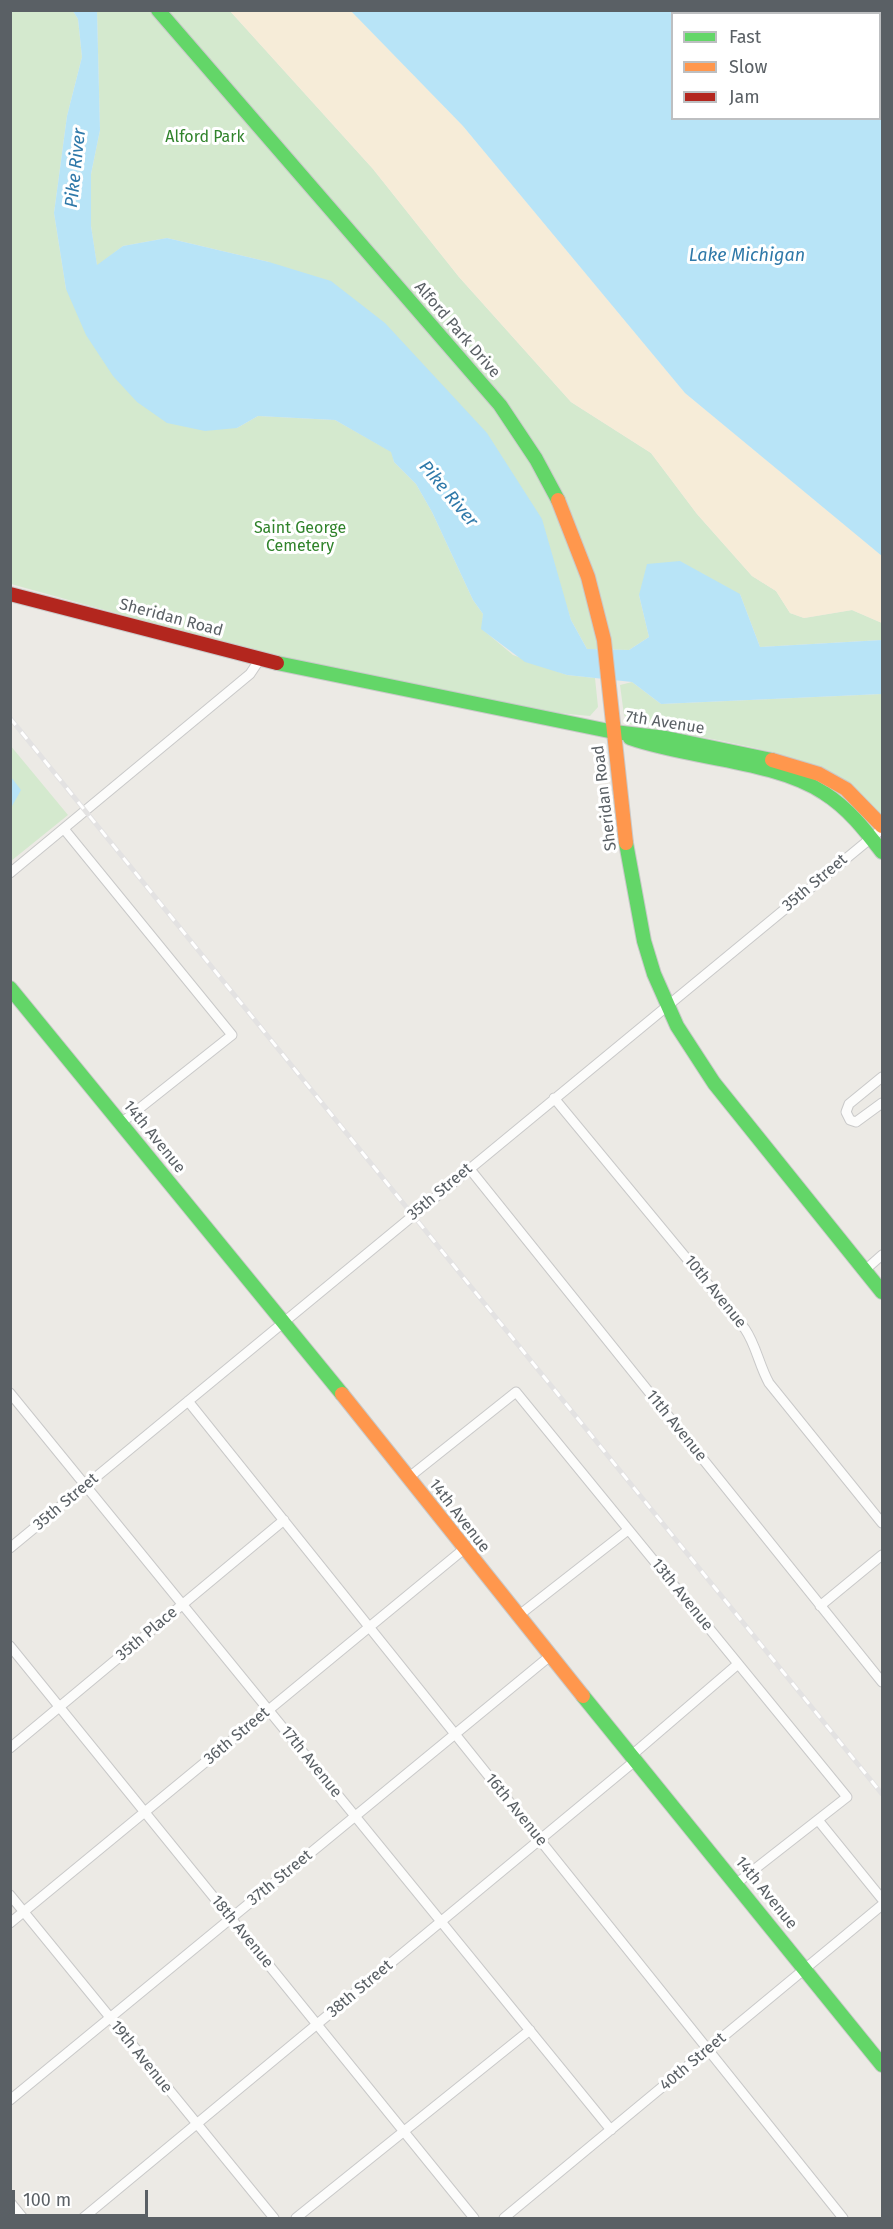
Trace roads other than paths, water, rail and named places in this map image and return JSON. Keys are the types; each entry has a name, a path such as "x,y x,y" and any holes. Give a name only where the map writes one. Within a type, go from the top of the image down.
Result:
{"street":[{"name":"Alford Park Drive","path":"158,10 519,429 539,460 576,539 605,641 614,732"},
{"name":"Sheridan Road","path":"10,594 260,659 614,732 632,879 643,938 666,1005 690,1049 714,1083 882,1292"},
{"path":"10,873 250,675 260,659"},
{"name":"7th Avenue","path":"614,732 666,738 778,761 819,774 846,789 882,827"},
{"name":"7th Avenue","path":"614,732 655,749 776,773 814,787 845,809 882,852"},
{"name":"35th Street","path":"10,1548 882,827"},
{"path":"64,829 232,1035 121,1123"},
{"name":"14th Avenue","path":"10,988 284,1322 550,1656 737,1883 882,2065"},
{"path":"882,1077 849,1104 846,1112 850,1120 856,1122 882,1103"},
{"name":"10th Avenue","path":"554,1098 745,1329 753,1341 758,1361 769,1383 882,1523"},
{"name":"11th Avenue","path":"469,1168 882,1682"},
{"path":"865,1270 882,1255"},
{"name":"13th Avenue","path":"408,1478 516,1392 847,1797 818,1820"},
{"name":"17th Avenue","path":"10,1393 611,2130"},
{"name":"16th Avenue","path":"188,1401 843,2218"},
{"name":"35th Place","path":"10,1748 284,1520"},
{"path":"518,1616 628,1530"},
{"name":"36th Street","path":"10,1923 464,1549"},
{"path":"820,1606 882,1555"},
{"name":"18th Avenue","path":"10,1646 474,2218"},
{"name":"37th Street","path":"10,2100 550,1656"},
{"name":"38th Street","path":"83,2218 540,1839 738,1664"},
{"path":"737,1883 818,1820 882,1899"},
{"name":"19th Avenue","path":"10,1895 273,2218"},
{"name":"40th Street","path":"504,2218 882,1905"},
{"path":"296,2218 530,2030"},
{"path":"10,2202 23,2218"}],"water":[{"name":"Pike River","path":"73,11 97,11 100,130 91,174 91,226 97,265 123,246 167,238 269,262 331,281 385,323 487,433 542,519 571,620 587,649 629,650 649,637 639,595 647,564 680,561 740,594 760,647 882,640 882,694 661,704 632,682 567,675 525,662 481,629 483,614 473,600 432,512 416,484 394,462 391,452 335,420 258,416 237,428 205,431 167,423 137,402 113,376 86,335 66,289 54,213 67,116 82,57 78,19"},
{"name":"Lake Michigan","path":"351,11 882,11 882,556 685,393 463,126"},
{"path":"11,777 21,790 11,808"}],"railway":[{"path":"10,718 882,1794"}],"park label":[{"name":"Alford Park","path":"205,138"},
{"name":"Saint George Cemetery","path":"300,538"}]}
